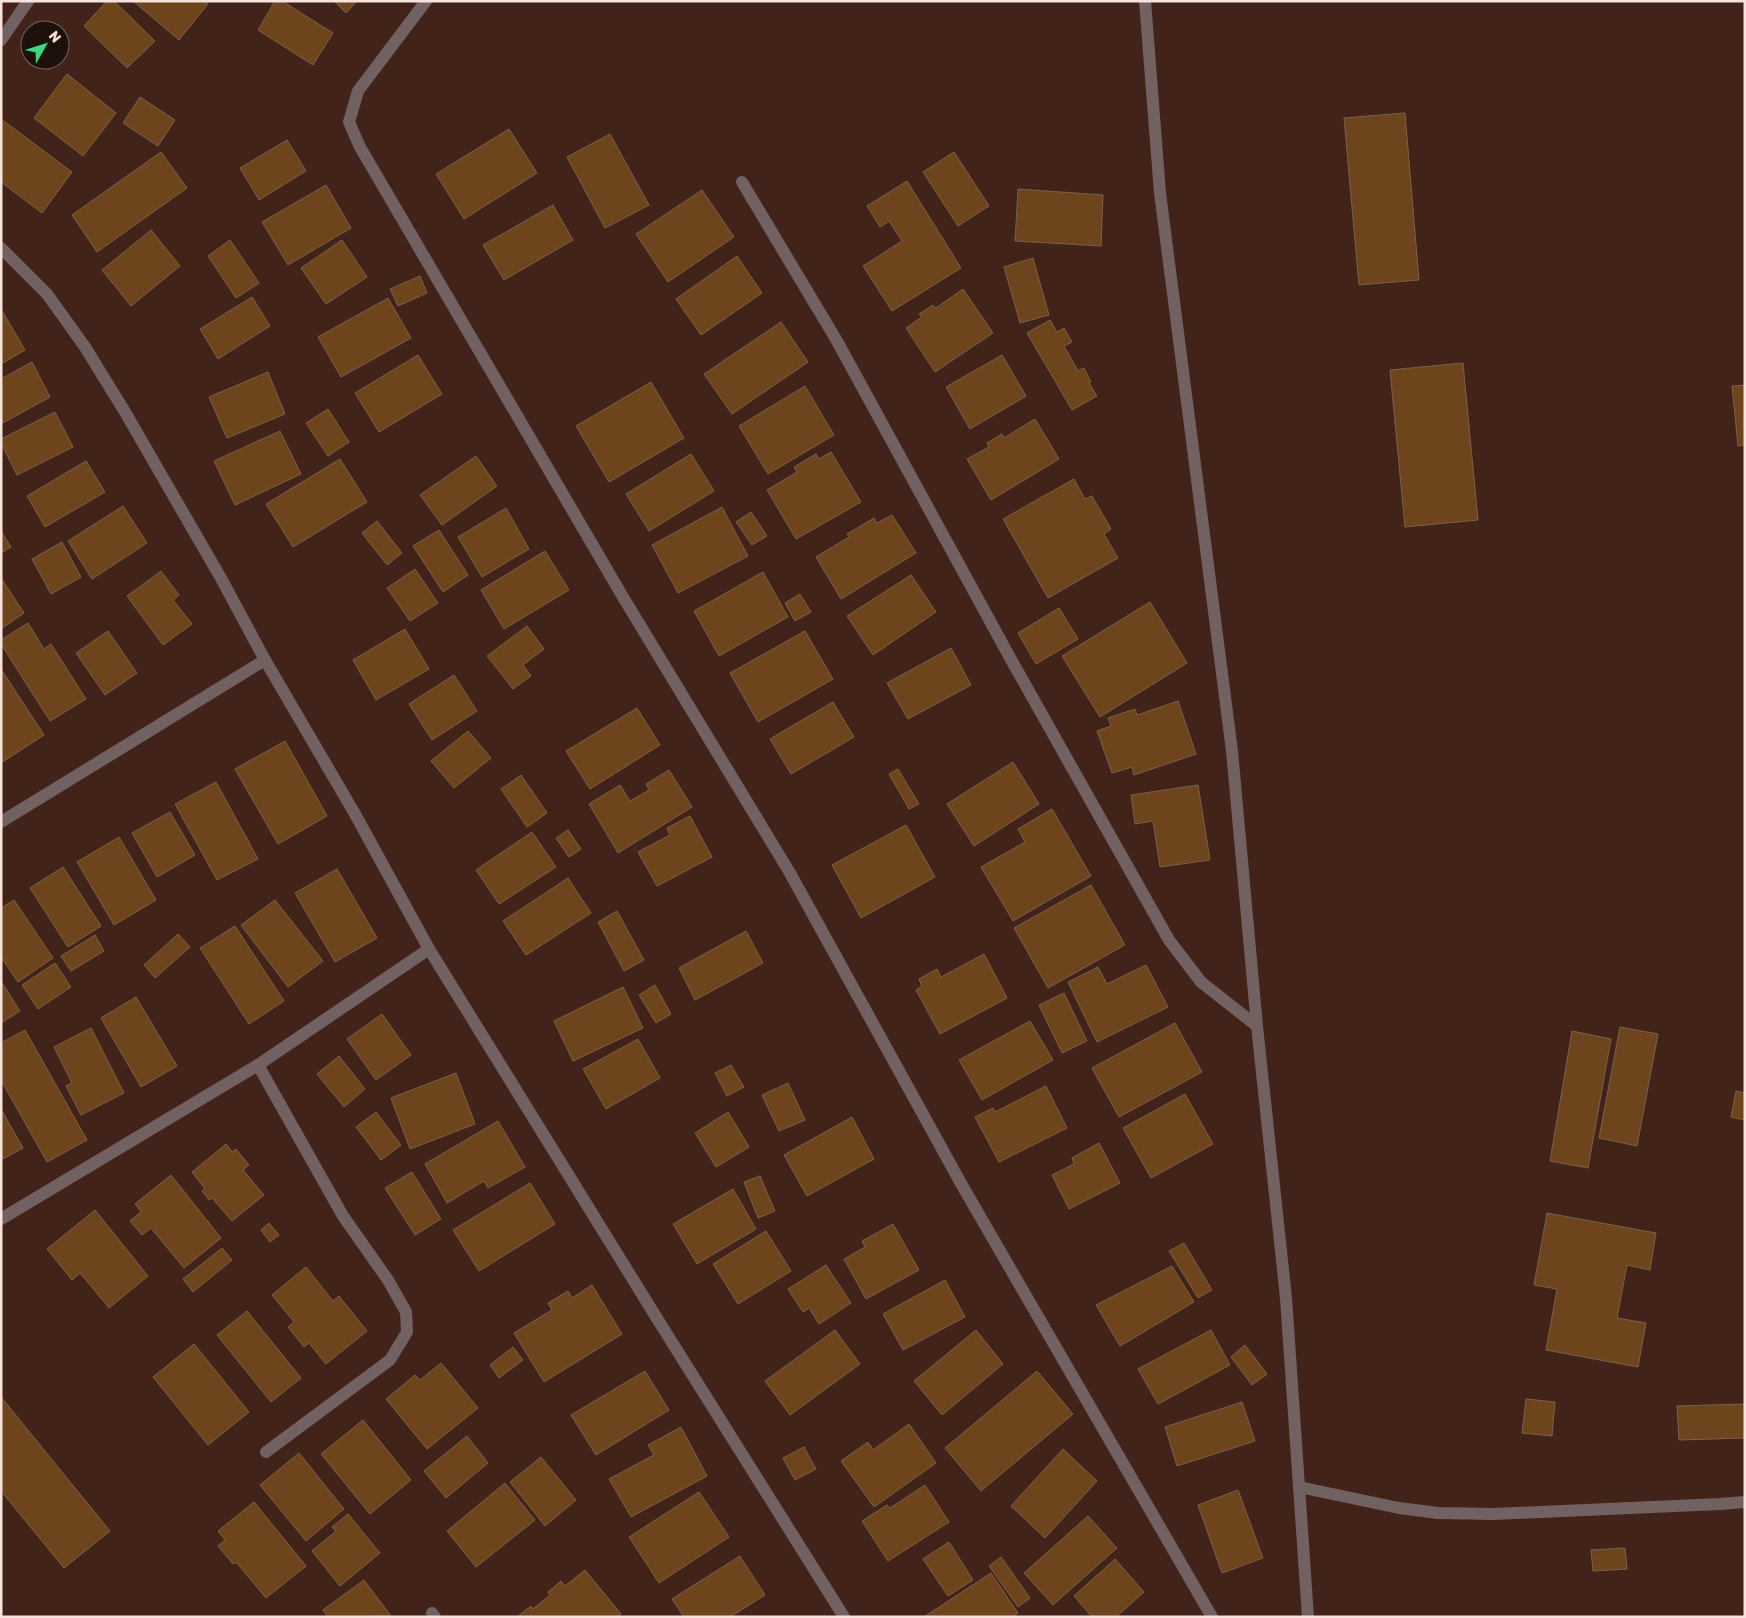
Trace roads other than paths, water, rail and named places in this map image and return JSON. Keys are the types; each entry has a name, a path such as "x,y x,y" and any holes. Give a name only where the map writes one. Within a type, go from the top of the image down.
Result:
{"street":[{"path":"1,40 28,1"},
{"path":"426,1 358,91 349,122 360,147 618,589 790,873 963,1187 1212,1617"},
{"path":"1145,1 1160,193 1232,752 1257,1026 1286,1298 1308,1617"},
{"path":"742,182 837,342 1012,663 1169,940 1201,982 1257,1026"},
{"path":"1,248 47,294 85,347 218,571 429,949 647,1304 844,1617"},
{"path":"1,822 266,660"},
{"path":"1,1219 258,1065 429,949"},
{"path":"258,1065 343,1216 388,1280 406,1312 407,1332 390,1360 266,1452"},
{"path":"1299,1487 1399,1508 1438,1513 1494,1514 1745,1502"}]}
